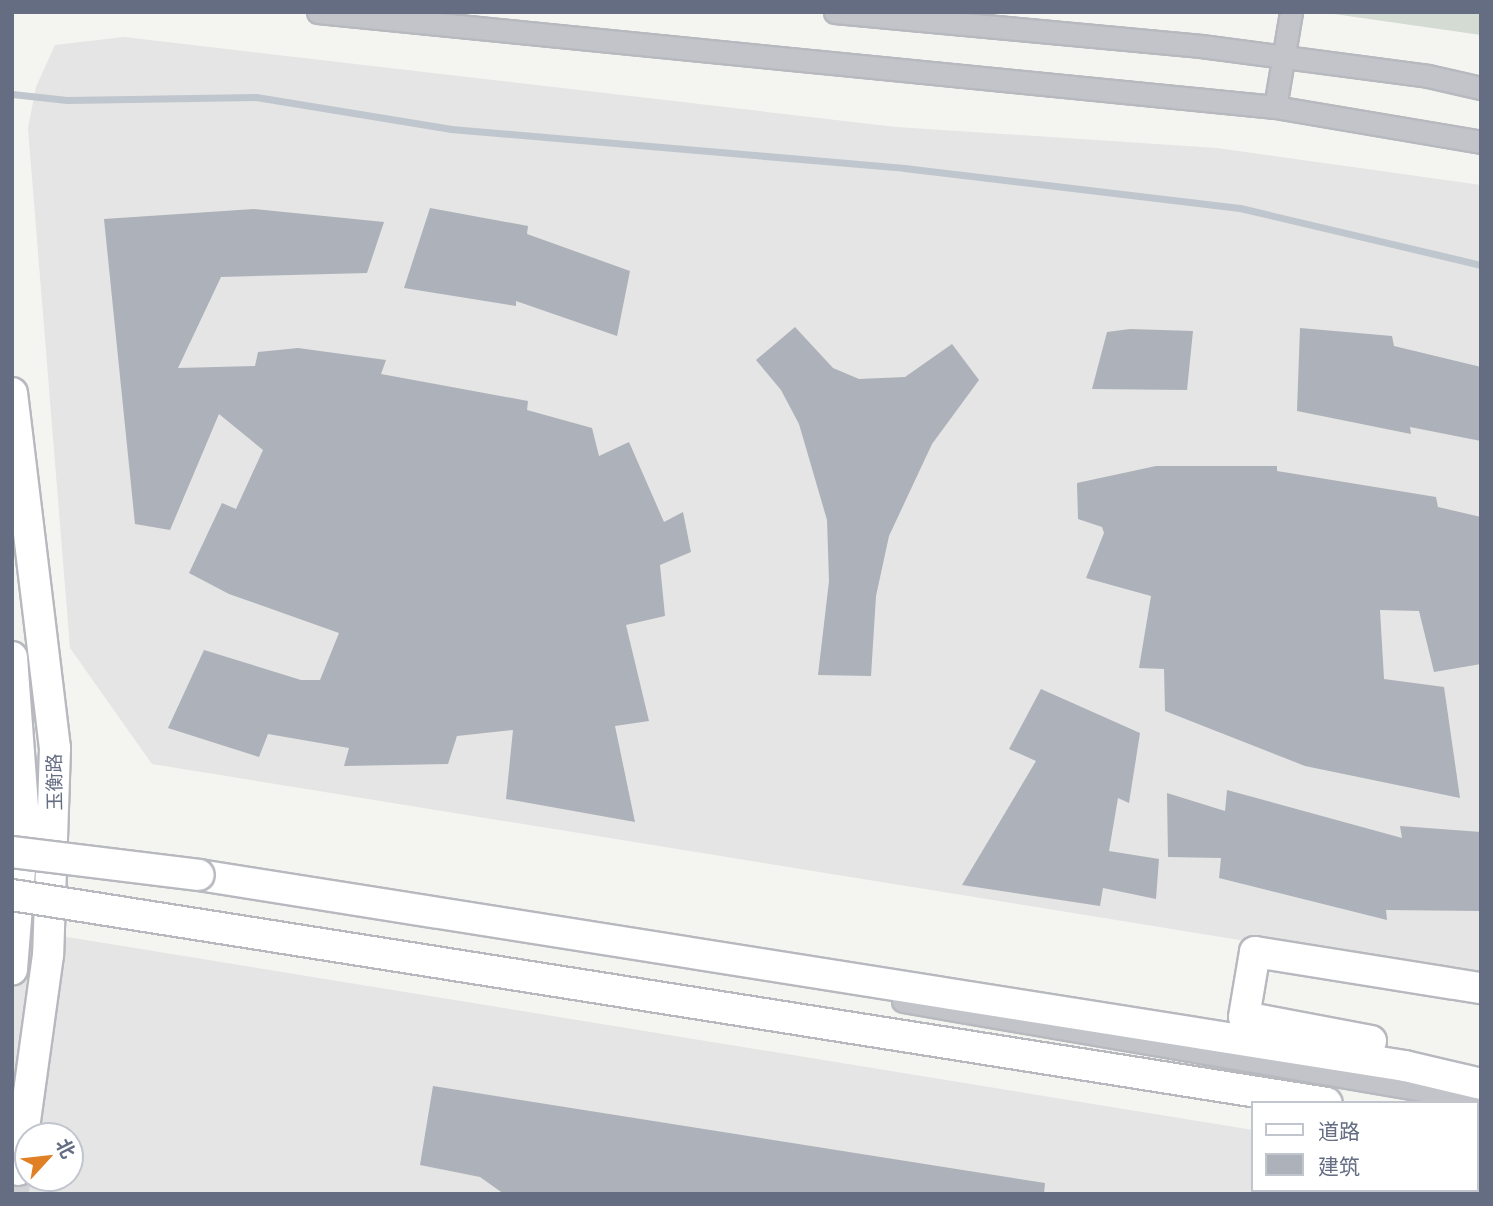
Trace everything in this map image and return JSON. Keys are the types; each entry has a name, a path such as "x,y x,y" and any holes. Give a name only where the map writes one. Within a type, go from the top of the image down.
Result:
{"main road":[{"name":"玉衡路","path":"12,393 51,701 55,824 55,870 24,1122"},
{"name":"玉衡路","path":"12,657 18,819 12,970"},
{"path":"18,819 55,824"},
{"path":"15,873 55,870"},
{"path":"15,873 226,880 1405,1066 1481,1084"},
{"path":"15,873 1316,1101"},
{"path":"1481,988 1255,953 1244,1017 1481,1063"}],"street":[{"path":"317,12 454,19 1275,107 1481,142"},
{"path":"835,12 1284,56 1481,88"},
{"path":"1275,107 1291,12"},
{"path":"55,870 1481,1100"}],"shaded area":[{"path":"1320,12 1481,12 1481,35"},
{"path":"124,37 896,127 1217,148 1481,185 1481,979 152,764 70,648 28,128 36,87 55,45"},
{"path":"12,928 1252,1130 1252,1192 1479,1192 1479,1180 1481,1194 12,1194"}],"building":[{"path":"430,208 528,226 527,234 630,271 617,336 516,301 516,306 404,288"},
{"path":"254,209 384,222 367,273 221,277 178,368 255,366 258,352 298,348 386,360 381,374 528,401 527,410 592,428 599,456 629,442 664,522 683,512 691,552 660,565 665,616 626,625 649,721 615,726 635,822 506,799 513,730 457,736 448,764 344,766 349,748 268,734 259,757 168,728 204,650 301,680 320,680 339,633 229,594 189,573 222,503 236,509 263,450 219,414 170,530 135,524 104,219"},
{"path":"795,327 833,368 859,379 905,377 952,344 979,380 932,444 889,536 876,596 871,676 818,675 829,581 827,520 799,424 781,390 756,360"},
{"path":"1300,328 1392,336 1394,346 1481,367 1481,441 1410,427 1411,434 1297,411"},
{"path":"1130,329 1193,331 1187,390 1092,389 1107,332"},
{"path":"1156,466 1277,466 1277,471 1436,497 1438,507 1481,517 1481,664 1434,672 1419,611 1380,610 1384,679 1444,687 1460,798 1305,766 1165,711 1164,669 1139,668 1151,596 1086,578 1104,533 1102,527 1078,519 1077,483"},
{"path":"1041,689 1140,733 1129,803 1118,798 1109,851 1159,859 1156,899 1103,888 1100,906 962,885 1036,761 1009,749"},
{"path":"1227,790 1402,838 1400,826 1481,832 1481,911 1386,910 1387,920 1219,878 1221,858 1168,857 1167,793 1225,811"},
{"path":"433,1086 1045,1183 1044,1194 504,1194 480,1177 420,1165"}],"waterway":[{"path":"12,94 67,100 256,97 451,129 904,168 1240,208 1481,265"}],"tunnel":[{"path":"13,1194 14,1189"}]}
